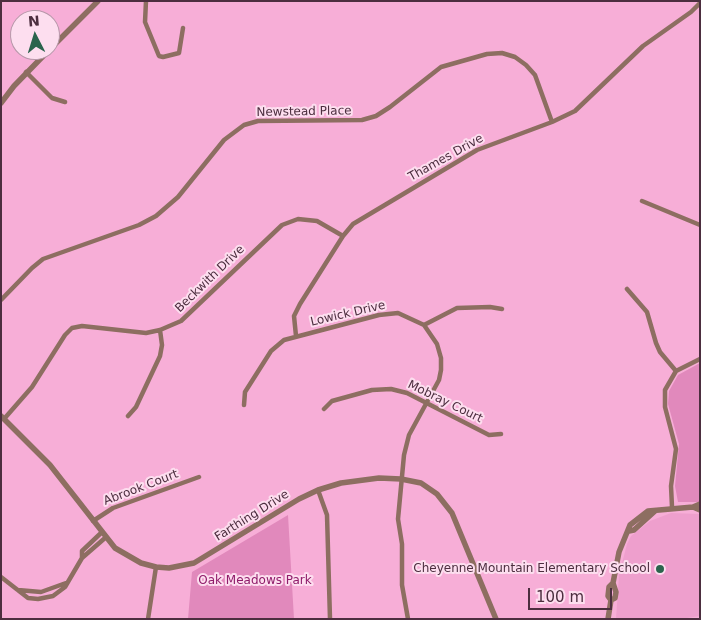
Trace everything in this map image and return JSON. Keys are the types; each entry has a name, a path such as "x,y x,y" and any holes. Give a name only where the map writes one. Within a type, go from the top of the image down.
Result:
{"street":[{"path":"60,40 98,1"},
{"path":"146,1 145,22 159,56 163,57 179,53 183,28"},
{"name":"Thames Drive","path":"296,336 294,316 342,236 353,224 478,150 552,122 575,111 643,46 691,12 700,3"},
{"name":"Newstead Place","path":"1,300 43,259 138,225 156,216 178,197 224,140 244,125 258,121 276,120 362,120 376,116 390,107 441,67 473,57 502,53 515,57 535,75 552,122"},
{"path":"1,103 26,72 39,60"},
{"path":"26,72 52,98 65,102"},
{"path":"642,201 700,225"},
{"name":"Beckwith Drive","path":"3,417 32,387 65,335 72,328 82,326 146,333 160,330 181,321 282,225 298,220 317,221 342,236"},
{"path":"627,289 647,312 660,352 676,371"},
{"path":"408,619 402,585 402,544 398,519 405,445 439,380 441,358 437,344 424,325 457,308 490,307 502,309"},
{"name":"Lowick Drive","path":"244,405 245,392 271,351 284,340 379,314 398,314 424,325"},
{"path":"128,416 136,406 160,356 162,345 160,330"},
{"path":"672,507 672,477 676,449 664,399 665,390 676,371 700,359"},
{"name":"Mobray Court","path":"324,409 332,400 381,389 407,393 489,435 501,434"},
{"name":"Farthing Drive","path":"3,417 50,465 103,535 127,557 156,567 169,568 194,563 299,499 318,490 360,480 401,479 428,488 446,503 496,619"},
{"name":"Abrook Court","path":"93,521 113,508 198,477"},
{"path":"318,490 328,515 330,619"},
{"path":"608,619 611,600 608,591 613,583 619,552 630,525 648,511 672,507 693,507 700,504"},
{"path":"693,507 700,510"},
{"path":"1,577 28,598 43,598 58,593 82,558 82,551 103,535"},
{"path":"148,619 156,567"}],"shaded area":[{"name":"Cheyenne Mountain Elementary School","path":"671,513 700,514 700,616 680,619 616,619 619,575 631,536 650,521"}],"green space":[{"path":"700,363 700,502 678,502 675,486 679,444 668,404 669,391 678,375"},
{"name":"Oak Meadows Park","path":"288,515 294,619 188,619 192,572"}],"place":[{"name":"Cheyenne Mountain Elementary School","path":"660,569"}]}
